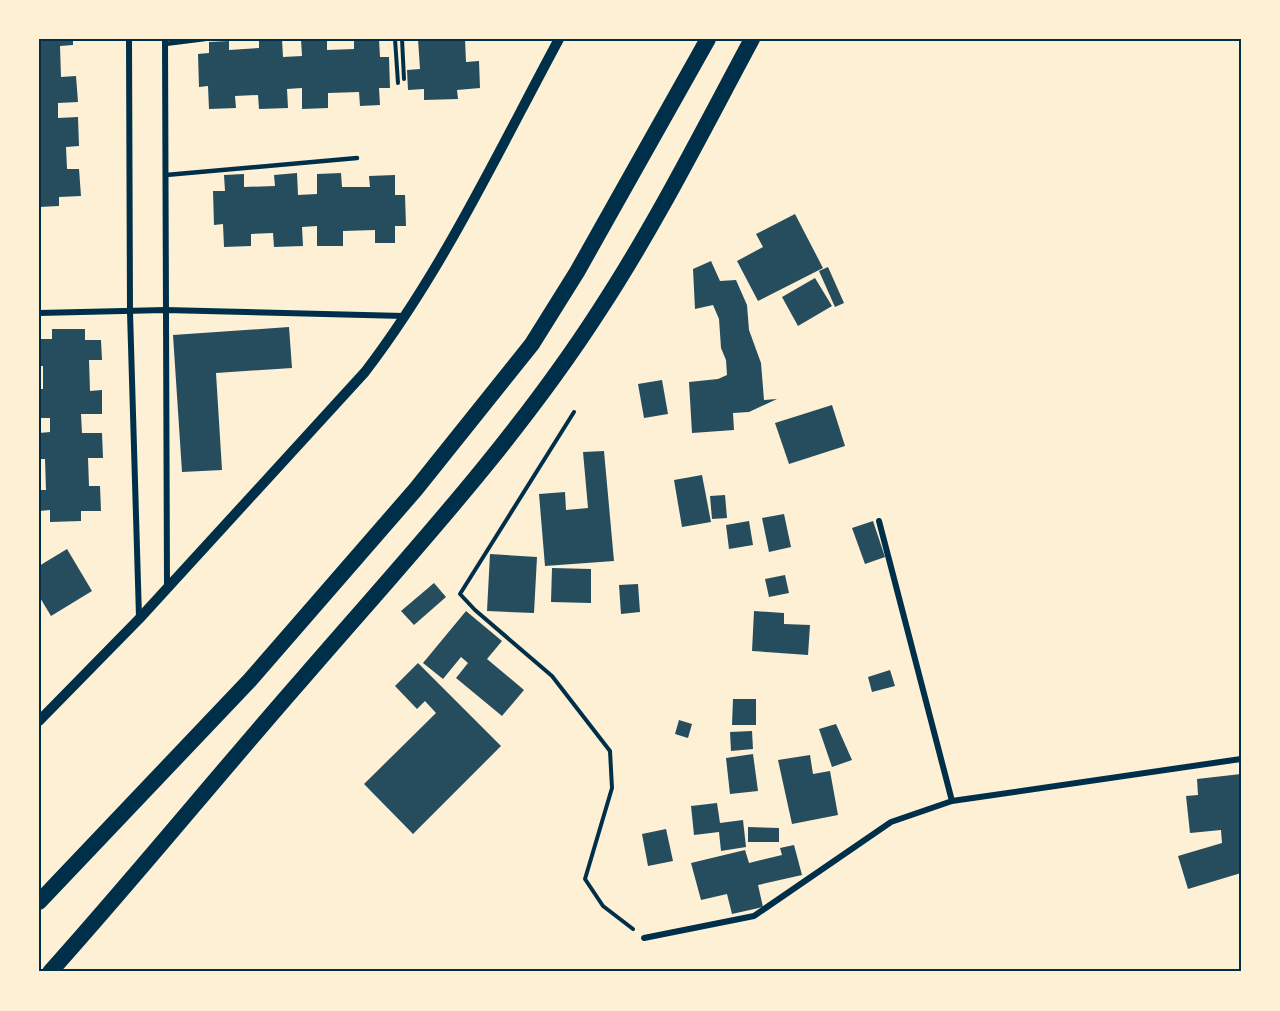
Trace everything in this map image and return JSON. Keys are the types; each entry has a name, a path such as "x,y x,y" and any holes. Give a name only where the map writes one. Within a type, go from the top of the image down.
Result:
{"highway":[{"path":"42,897 249,680 416,489 532,344 636,171 708,39"},
{"path":"65,972 144,868 277,707 446,514 558,371 599,311 635,252 752,39"},
{"path":"50,972 144,868"}],"street":[{"path":"129,39 130,312 139,619"},
{"path":"39,721 139,619 365,372 406,316 444,253 559,39"},
{"path":"165,41 167,588"},
{"path":"39,313 165,310 406,316"},
{"path":"879,521 952,801"},
{"path":"644,938 754,916 891,822 952,801 1241,759"}],"lane":[{"path":"165,41 205,39"},
{"path":"166,175 357,158"}],"path":[{"path":"395,39 398,83"},
{"path":"402,39 404,79"},
{"path":"574,412 460,594 475,610 552,676 610,751 612,788 585,879 603,906 644,938"}],"building":[{"path":"39,39 73,39 73,45 60,46 61,77 76,76 78,102 58,103 58,118 78,117 79,146 66,147 67,169 79,169 81,196 59,197 59,206 39,207"},
{"path":"259,39 282,39 283,57 302,56 301,39 327,39 327,50 354,49 354,39 379,39 380,57 389,57 390,88 379,88 380,105 360,106 359,92 328,93 328,108 302,109 302,88 287,89 288,108 259,109 258,95 235,96 236,108 209,109 208,86 199,87 198,54 209,53 209,42 229,41 229,50 259,48"},
{"path":"418,39 465,39 466,62 479,61 480,88 457,90 458,99 424,100 424,89 408,90 407,70 420,69"},
{"path":"297,173 298,195 317,194 317,174 341,173 342,187 370,187 369,176 395,175 395,195 405,195 406,226 395,226 395,243 375,243 375,230 343,231 343,246 317,246 317,226 302,227 303,246 274,247 273,233 251,234 251,246 224,247 223,224 214,225 213,191 225,191 224,175 244,174 244,187 275,186 274,175"},
{"path":"795,214 823,268 758,301 737,261 763,247 756,234"},
{"path":"711,261 720,281 736,280 747,305 749,330 761,363 764,400 777,399 749,412 733,413 734,430 692,433 689,382 718,379 727,375 726,360 721,348 719,319 713,305 695,309 693,269"},
{"path":"828,267 844,303 835,307 819,271"},
{"path":"815,278 832,306 798,326 782,297"},
{"path":"289,327 292,368 216,373 222,470 182,472 173,335"},
{"path":"52,329 85,329 85,340 101,340 102,360 89,360 90,391 102,390 102,414 81,414 82,433 102,433 103,458 88,458 89,486 100,486 101,511 81,511 81,521 50,522 50,510 39,511 39,490 46,490 45,459 39,459 39,433 50,432 50,418 39,418 39,389 43,389 43,366 39,366 39,339 52,339"},
{"path":"662,380 668,414 644,418 638,384"},
{"path":"832,405 845,446 789,464 775,423"},
{"path":"604,451 614,561 545,566 539,494 565,492 566,510 588,508 583,452"},
{"path":"702,475 711,522 682,527 674,480"},
{"path":"725,495 727,518 712,519 710,496"},
{"path":"784,514 791,547 769,552 762,518"},
{"path":"749,521 753,545 729,549 726,525"},
{"path":"873,521 885,557 865,564 852,528"},
{"path":"67,549 92,591 51,616 39,596 39,566"},
{"path":"490,554 537,557 534,613 487,611"},
{"path":"552,568 591,569 591,603 551,602"},
{"path":"785,575 789,593 769,597 765,579"},
{"path":"434,583 446,597 414,625 401,611"},
{"path":"638,584 640,612 621,614 619,585"},
{"path":"466,611 502,641 487,659 524,690 502,716 456,678 468,663 461,657 443,679 423,663"},
{"path":"754,611 784,613 784,624 810,625 808,655 752,651"},
{"path":"418,663 501,746 413,834 364,784 436,713 425,701 417,709 395,686"},
{"path":"890,670 895,686 872,692 868,677"},
{"path":"733,699 756,699 756,725 732,725"},
{"path":"679,720 692,724 688,738 675,734"},
{"path":"836,724 852,760 832,767 819,729"},
{"path":"752,731 753,749 731,751 730,732"},
{"path":"753,754 758,791 730,794 726,758"},
{"path":"810,755 813,774 830,771 838,815 792,824 778,760"},
{"path":"1241,774 1241,873 1188,889 1178,856 1222,843 1221,830 1190,833 1186,796 1198,795 1197,779"},
{"path":"717,803 720,823 743,820 746,847 721,851 719,832 694,835 691,806"},
{"path":"748,827 779,828 779,842 748,842"},
{"path":"666,829 673,861 648,866 642,834"},
{"path":"794,845 802,875 758,885 763,907 732,914 727,894 701,900 691,863 745,850 749,863 782,855 780,848"}]}
